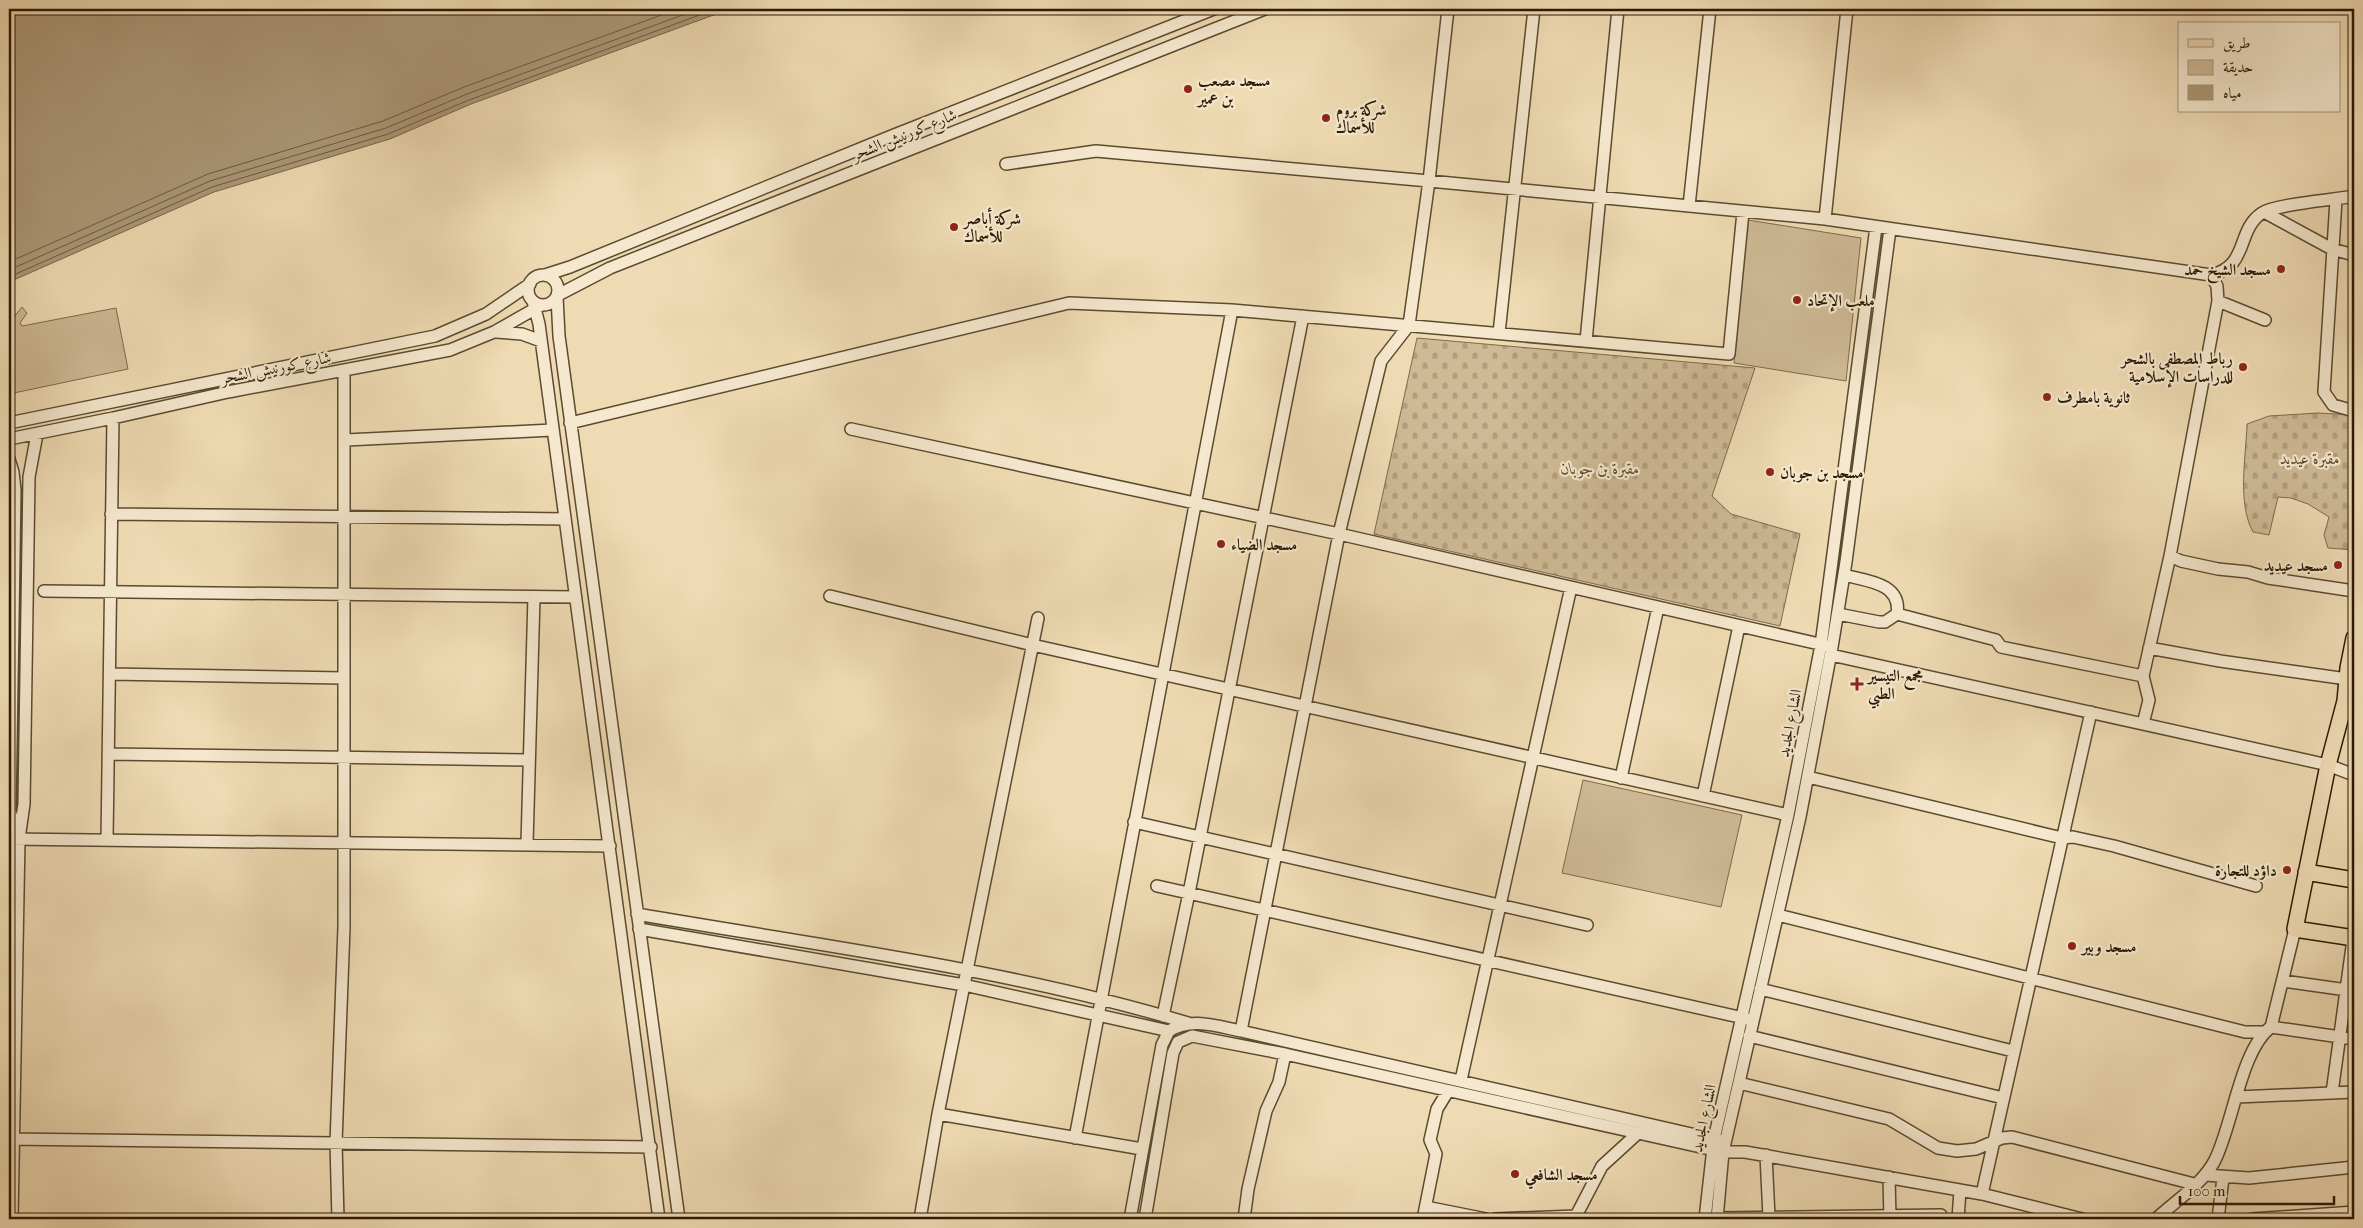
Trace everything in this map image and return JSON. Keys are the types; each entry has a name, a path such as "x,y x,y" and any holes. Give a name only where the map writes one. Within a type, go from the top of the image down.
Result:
{"main road":[{"path":"2354,638 2345,702 2328,765 2295,929 2354,936"},
{"path":"2306,872 2354,880"}],"street":[{"name":"شارع كورنيش الشحر","path":"545,275 570,268 894,135 1214,9"},
{"name":"شارع كورنيش الشحر","path":"558,296 610,268 1265,9"},
{"path":"1241,1031 1339,534 1381,361 1409,325 1430,181 1448,9"},
{"path":"1499,333 1534,9"},
{"path":"1586,341 1618,9"},
{"path":"1689,206 1710,9"},
{"path":"1825,219 1847,9"},
{"path":"894,135 903,152"},
{"path":"1006,164 1096,151 1430,181 1825,219 2211,275 2223,273 2231,266 2250,225 2264,212 2354,196"},
{"path":"2336,200 2324,392 2333,405 2354,411"},
{"path":"570,423 1069,303 1232,310 1729,354 1743,212"},
{"path":"2264,212 2332,249 2354,256"},
{"name":"الشارع الجديد","path":"1717,1219 1719,1146 1739,1083 1749,1036 1747,1019 1760,989 1808,777 1828,649 1876,227"},
{"name":"الشارع الجديد","path":"1705,1219 1788,815 1838,614 1890,229"},
{"path":"659,1219 651,1147 536,305 528,293 530,284 536,277 545,275 557,282 559,336 570,423 679,1219"},
{"path":"2143,724 2149,700 2143,676 2170,556 2218,301 2216,286 2211,275"},
{"name":"شارع كورنيش الشحر","path":"9,423 435,336 486,314 530,284"},
{"path":"536,305 550,304 558,296"},
{"path":"2218,301 2265,320"},
{"name":"شارع كورنيش الشحر","path":"9,439 114,418 228,392 443,352 494,332 536,305"},
{"path":"1075,1138 1232,310"},
{"path":"1162,1016 1189,893 1303,316"},
{"path":"494,332 513,333 540,341"},
{"path":"338,1219 336,1143 344,927 346,440 344,370"},
{"path":"225,380 228,392"},
{"path":"107,840 114,418"},
{"path":"851,429 1195,502 1658,607 2090,712 2328,765 2354,775"},
{"path":"346,440 552,430"},
{"path":"14,839 24,813 29,477 37,434"},
{"path":"9,459 14,472 15,490 10,811 14,839 12,1219"},
{"path":"111,514 565,519"},
{"path":"2170,556 2204,567 2248,572 2268,578 2354,591"},
{"path":"1844,575 1878,583 1889,589 1896,597 1897,614"},
{"path":"1461,1080 1571,587"},
{"path":"44,591 576,598"},
{"path":"830,596 1229,690 1788,815"},
{"path":"527,844 534,598"},
{"path":"1621,778 1658,607"},
{"path":"1838,614 1885,622 1897,614 1996,640 2001,647 2143,676"},
{"path":"920,1219 938,1114 1038,618"},
{"path":"1704,796 1739,626"},
{"path":"2150,648 2244,665 2347,679"},
{"path":"110,674 344,678"},
{"path":"1982,1194 2090,712"},
{"path":"108,754 529,760"},
{"path":"1808,777 2062,838 2073,837 2114,846 2256,886"},
{"path":"1134,822 1587,925"},
{"path":"14,839 610,846"},
{"path":"1157,886 1487,962 1747,1019"},
{"path":"637,914 967,970 1101,999 1188,1023 1204,1023 1461,1080 1745,1152 1982,1194 2082,1219"},
{"path":"1778,914 2245,1032 2267,1029 2354,1039"},
{"path":"639,929 964,984 1168,1031 1188,1023"},
{"path":"2156,1219 2205,1175 2222,1144 2248,1063 2267,1029 2283,981 2295,929"},
{"path":"2332,1093 2338,1037 2350,991 2354,936"},
{"path":"2283,981 2350,991"},
{"path":"1760,989 2014,1051"},
{"path":"1130,1219 1162,1045 1168,1031"},
{"path":"1145,1219 1173,1053 1178,1042 1186,1036 1199,1036 1285,1054 1637,1134 1719,1146"},
{"path":"1749,1036 2003,1098"},
{"path":"1244,1219 1248,1188 1266,1112 1280,1082 1285,1054"},
{"path":"1739,1083 1889,1119 1938,1148 1957,1151 2012,1137 2194,1184"},
{"path":"1423,1219 1436,1154 1430,1140 1437,1109 1448,1091"},
{"path":"2237,1097 2354,1092"},
{"path":"646,1110 664,1109"},
{"path":"938,1114 1142,1149"},
{"path":"1495,1219 1576,1216 1602,1166 1637,1134"},
{"path":"11,1139 651,1147"},
{"path":"1766,1155 1769,1217"},
{"path":"2205,1175 2222,1178 2249,1178 2354,1167"},
{"path":"1889,1178 1890,1217"},
{"path":"2218,1219 2222,1178"},
{"path":"1958,1219 1960,1190"},
{"path":"1426,1207 1485,1219"},
{"path":"2252,1219 2354,1212"},
{"path":"1717,1219 1941,1215"}],"green space":[{"name":"ملعب الإتحاد","path":"1748,220 1861,238 1846,381 1734,363"},
{"path":"22,307 27,313 20,323 22,326 116,308 128,369 9,394 9,316 13,318"},
{"name":"مقبرة بن جوبان","path":"1417,338 1755,368 1712,496 1731,514 1800,534 1780,626 1374,534"},
{"name":"مقبرة عيديد","path":"2318,413 2354,415 2354,550 2328,548 2324,535 2329,517 2308,504 2291,498 2278,497 2269,535 2253,532 2248,520 2244,494 2247,424 2269,416"},
{"path":"1583,780 1742,815 1721,907 1562,873"}],"water":[{"path":"9,9 730,9 471,104 390,139 214,192 9,282"}],"place":[{"name":"مسجد مصعب بن عمير","path":"1188,89"},
{"name":"شركة بروم للأسماك","path":"1326,118"},
{"name":"شركة أباصر للأسماك","path":"954,227"},
{"name":"مسجد الشيخ حمد","path":"2281,269"},
{"name":"ملعب الإتحاد","path":"1797,300"},
{"name":"رباط المصطفى بالشحر للدراسات الإسلامية","path":"2243,367"},
{"name":"ثانوية بامطرف","path":"2047,397"},
{"name":"مسجد بن جوبان","path":"1770,472"},
{"name":"مسجد الضياء","path":"1221,544"},
{"name":"مسجد عيديد","path":"2338,565"},
{"name":"مجمع التيسير الطبي","path":"1857,684"},
{"name":"داؤد للتجارة","path":"2287,870"},
{"name":"مسجد وبير","path":"2072,946"},
{"name":"مسجد الشافعي","path":"1515,1174"}]}
